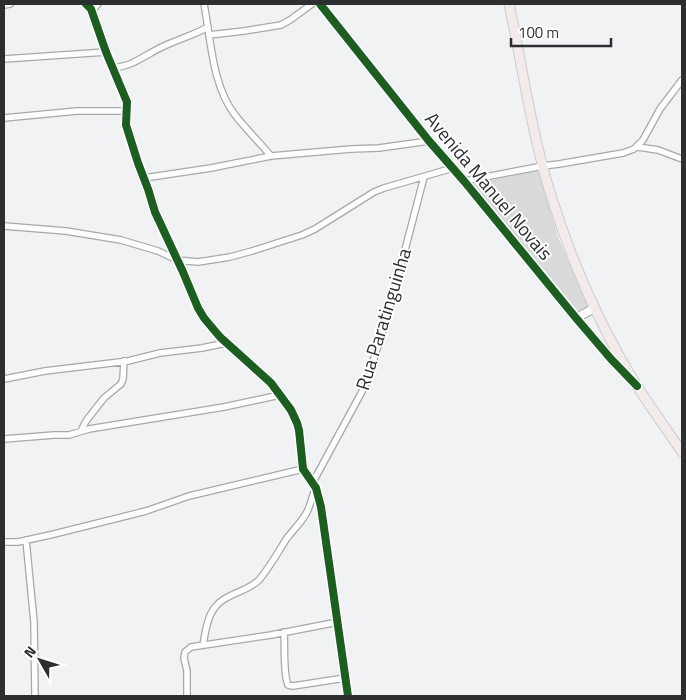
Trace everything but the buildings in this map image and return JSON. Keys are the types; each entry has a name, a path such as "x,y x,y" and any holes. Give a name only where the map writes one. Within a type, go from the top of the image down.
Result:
{"main road":[{"path":"510,4 543,166 557,216 573,260 615,356 682,452"}],"street":[{"path":"4,5 10,4"},
{"path":"86,4 92,11 106,52 127,102 126,125 155,212 201,313 216,333 264,376 280,395 298,422 303,469 314,485 321,507 348,696"},
{"path":"92,11 98,4"},
{"path":"204,4 219,84 235,114 271,156"},
{"path":"209,35 281,25 312,4"},
{"name":"Avenida Manuel Novais","path":"320,4 429,141 576,318 615,356"},
{"path":"113,68 125,66 172,42 192,36 208,27"},
{"path":"4,59 106,52"},
{"path":"464,181 623,153 638,147 644,140 660,109 682,80"},
{"path":"4,118 127,110"},
{"path":"144,178 211,168 271,156 351,148 379,148 429,141"},
{"path":"638,147 658,150 682,159"},
{"path":"4,226 66,231 121,240 158,251 177,260 198,262 230,257 302,235 315,229 374,192 453,168"},
{"name":"Rua Paratinguinha","path":"203,646 209,616 213,608 231,595 250,588 260,579 308,509 314,485 362,392 371,370 388,315 424,177"},
{"path":"576,318 595,308"},
{"path":"4,379 226,343"},
{"path":"81,431 86,421 104,398 121,384 124,361"},
{"path":"4,438 69,435 81,431 224,407 280,395"},
{"path":"4,542 26,540 146,511 189,496 303,469"},
{"path":"26,540 34,622 35,696"},
{"path":"187,696 187,671 184,655 188,648 338,622"},
{"path":"284,632 288,685 293,686 345,678"}],"cycle path":[{"path":"86,4 91,9 106,52 127,102 126,125 155,212 198,308 220,337 271,383 291,410 297,423 303,469 316,488 321,507 348,696"},
{"path":"320,4 429,141 576,318 637,386"}]}
